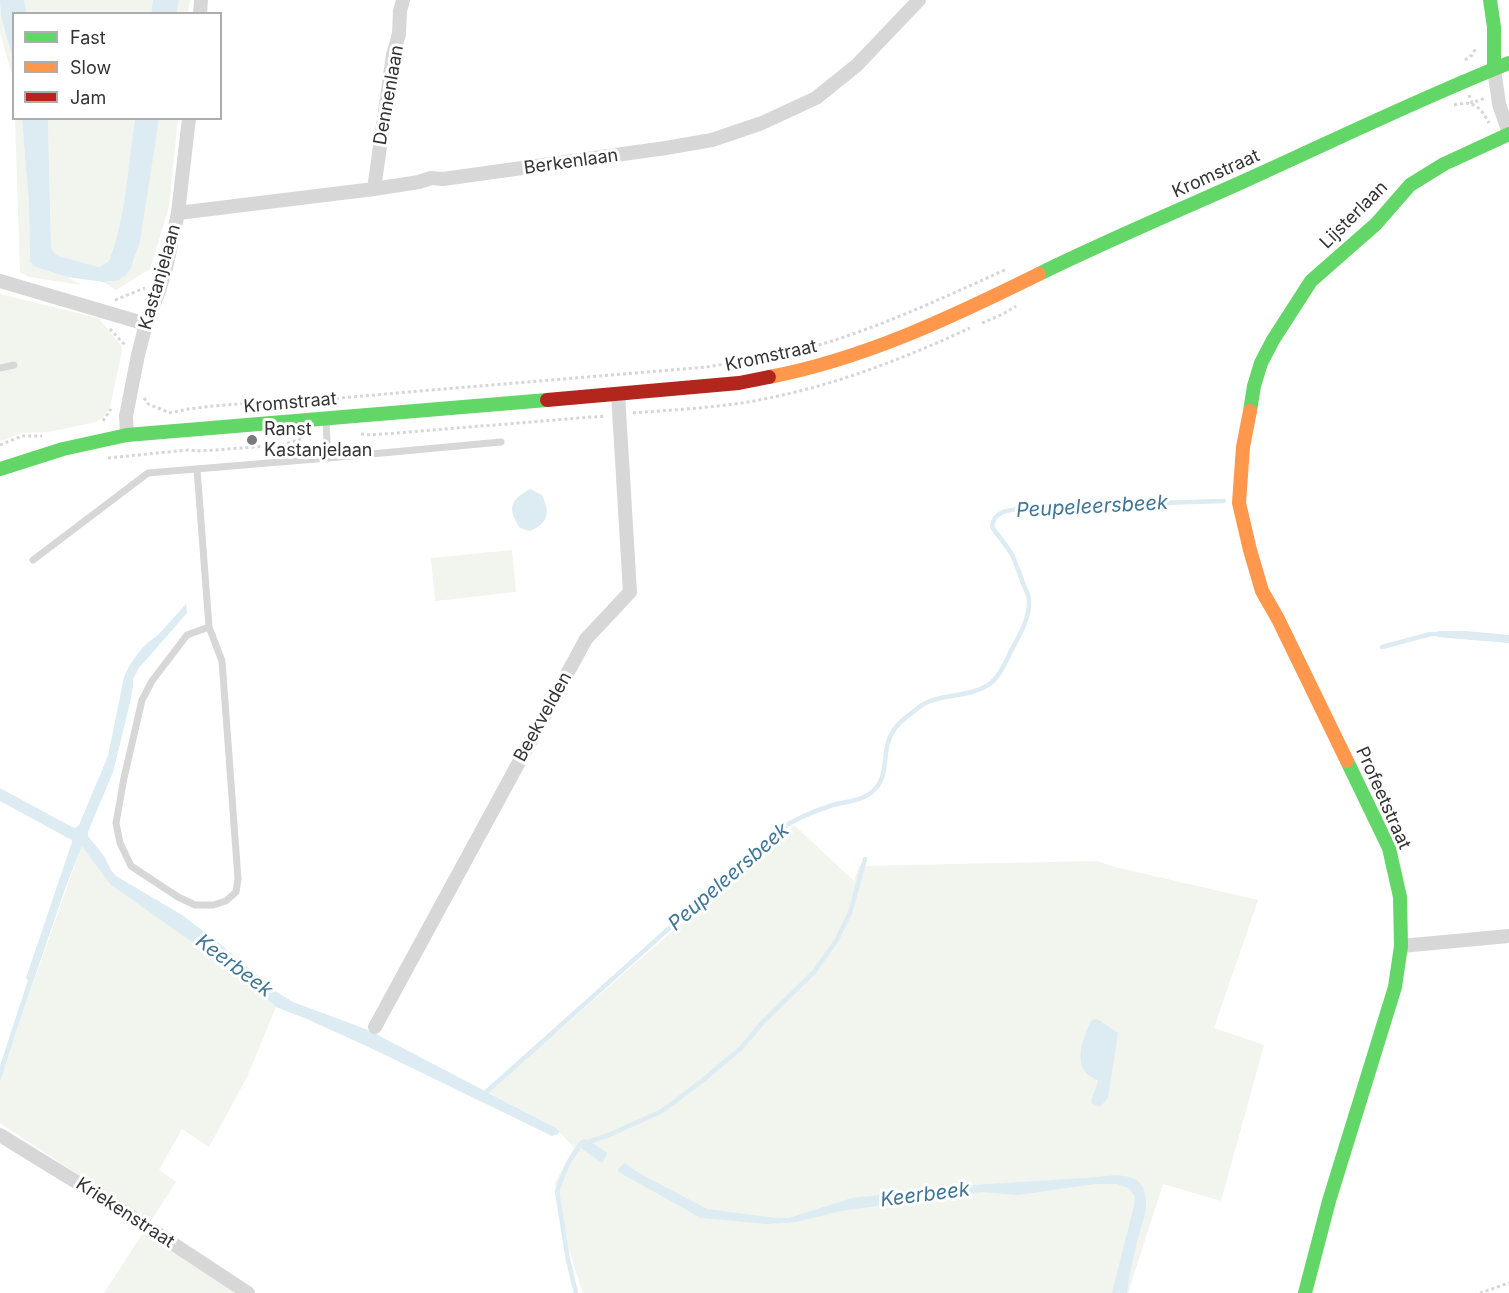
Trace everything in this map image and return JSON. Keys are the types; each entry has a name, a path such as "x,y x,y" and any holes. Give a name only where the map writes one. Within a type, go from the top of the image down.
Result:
{"main road":[{"path":"1490,0 1494,27 1494,69"},
{"name":"Kromstraat","path":"0,469 17,462 91,442 127,435 739,383 796,372 890,342 976,305 1078,255 1451,86 1509,63"},
{"name":"Lijsterlaan","path":"1261,363 1311,281 1370,231 1410,185 1444,164 1509,133"},
{"name":"Profeetstraat","path":"1261,363 1254,386 1243,447 1239,503 1250,550 1262,591 1278,619 1389,848 1400,897 1401,946 1395,987 1329,1202 1305,1293"}],"street":[{"name":"Dennenlaan","path":"374,189 403,0"},
{"name":"Berkenlaan","path":"178,213 374,189 431,178 443,179 712,140 762,123 816,98 856,65 919,0"},
{"path":"1494,69 1499,104 1509,133"},
{"name":"Kastanjelaan","path":"127,435 126,416 138,355 146,324 166,268 178,213 189,120"},
{"path":"0,281 146,324"},
{"name":"Beekvelden","path":"375,1027 586,639 630,592 618,394"},
{"path":"1401,946 1509,936"},
{"name":"Kriekenstraat","path":"0,1135 117,1207 246,1292"}],"lane":[{"path":"0,368 14,365"},
{"path":"326,419 328,458"},
{"path":"33,560 148,473 501,442"},
{"path":"197,469 209,627 222,661 238,879 236,892 226,901 213,905 195,905 178,897 131,866 120,843 116,823 142,700 152,681 187,635 209,627"}],"path":[{"path":"1463,62 1472,55 1478,42"},
{"path":"1450,106 1472,103 1484,114 1492,128 1509,133"},
{"path":"144,398 148,404 170,412 745,362 801,350 865,330 1013,266"},
{"path":"125,352 124,344 103,321 98,310 105,304 147,288"},
{"path":"981,323 1023,302"},
{"path":"354,433 371,435 747,402 824,385 877,368 971,328"},
{"path":"101,424 111,412 113,402"},
{"path":"104,458 187,450 201,452 280,445 301,439"},
{"path":"1480,1293 1509,1283"}],"shaded area":[{"path":"24,0 153,0 151,12 27,12"},
{"path":"179,0 190,0 188,12 177,12"},
{"path":"0,8 12,54 12,75 0,33"},
{"path":"15,120 22,120 29,205 30,262 33,266 67,277 82,285 29,277 20,272"},
{"path":"48,120 135,120 126,191 109,261 99,267 57,256 51,248"},
{"path":"159,120 178,120 169,207 150,269 116,290 104,282 124,276 135,258"},
{"path":"0,294 98,318 121,345 122,351 110,407 103,418 96,422 48,432 22,433 0,441"},
{"path":"512,550 516,592 435,601 431,558"},
{"path":"794,825 854,881 859,866 1097,861 1258,900 1214,1028 1264,1045 1221,1201 1163,1184 1128,1293 583,1293 568,1247 555,1183 574,1148 556,1128 488,1092"},
{"path":"82,845 88,853 276,1007 247,1077 209,1147 182,1129 159,1170 176,1182 150,1222 0,1123 0,1081"},
{"path":"143,1233 237,1293 104,1293"}],"water":[{"path":"0,0 24,0 27,12 12,12 12,54 6,36"},
{"path":"153,0 179,0 177,12 151,12"},
{"path":"22,120 48,120 51,248 58,256 99,267 109,261 115,244 126,191 135,120 159,120 140,241 131,268 119,280 104,282 67,277 33,266 30,262 29,205"},
{"path":"530,489 542,495 547,512 541,525 530,531 520,528 512,510 518,497"},
{"name":"Keerbeek","path":"186,604 187,613 139,668 133,679 129,707 113,772 88,832 88,836 104,856 111,870 116,876 182,915 277,992 293,1002 368,1030 556,1128 559,1131 558,1134 552,1136 375,1050 276,1007 230,969 110,884 82,846 66,886 0,1082 0,1066 28,980 26,978 72,840 0,801 0,788 70,826 75,828 79,825 108,756 124,677 133,659 142,648 158,635"},
{"path":"1438,631 1509,635 1509,643 1437,637"},
{"path":"1095,1019 1118,1033 1108,1098 1100,1107 1091,1103 1098,1080 1089,1076 1081,1062 1082,1046 1091,1021"},
{"path":"586,1139 606,1152 602,1163 578,1146 581,1140"},
{"name":"Keerbeek","path":"625,1163 637,1172 707,1209 775,1218 789,1218 852,1198 974,1185 1115,1176 1130,1177 1136,1180 1145,1191 1146,1205 1127,1293 1112,1293 1135,1197 1128,1188 1117,1184 1095,1184 1018,1195 981,1192 841,1211 796,1222 768,1224 701,1218 622,1174 618,1169"}],"waterway":[{"name":"Peupeleersbeek","path":"484,1094 779,830 812,813 871,793 882,777 890,737 906,717 926,703 980,689 995,678 1023,627 1029,607 1028,594 1013,556 992,527 997,516 1006,511 1031,507 1224,501"},
{"name":"Peupeleersbeek","path":"1382,647 1431,634 1440,634"},
{"path":"576,1293 568,1260 557,1191 568,1163 580,1145 609,1135 662,1111 741,1048 763,1022 814,972 836,941 850,913 865,859"}],"traffic: fast":[{"path":"1490,0 1494,27 1494,69"},
{"path":"1039,274 1411,104 1509,63"},
{"path":"1250,411 1261,363 1311,281 1376,224 1410,185 1444,164 1509,134"},
{"path":"0,469 63,449 127,435 547,400"},
{"path":"1305,1293 1329,1201 1395,987 1401,946 1400,897 1389,848 1347,761"}],"traffic: slow":[{"path":"769,377 873,348 940,321 1039,274"},
{"path":"1250,411 1243,447 1239,503 1250,550 1262,591 1347,761"}],"traffic: jam":[{"path":"547,400 739,383 769,377"}],"place":[{"name":"Ranst Kastanjelaan","path":"252,440"}]}
